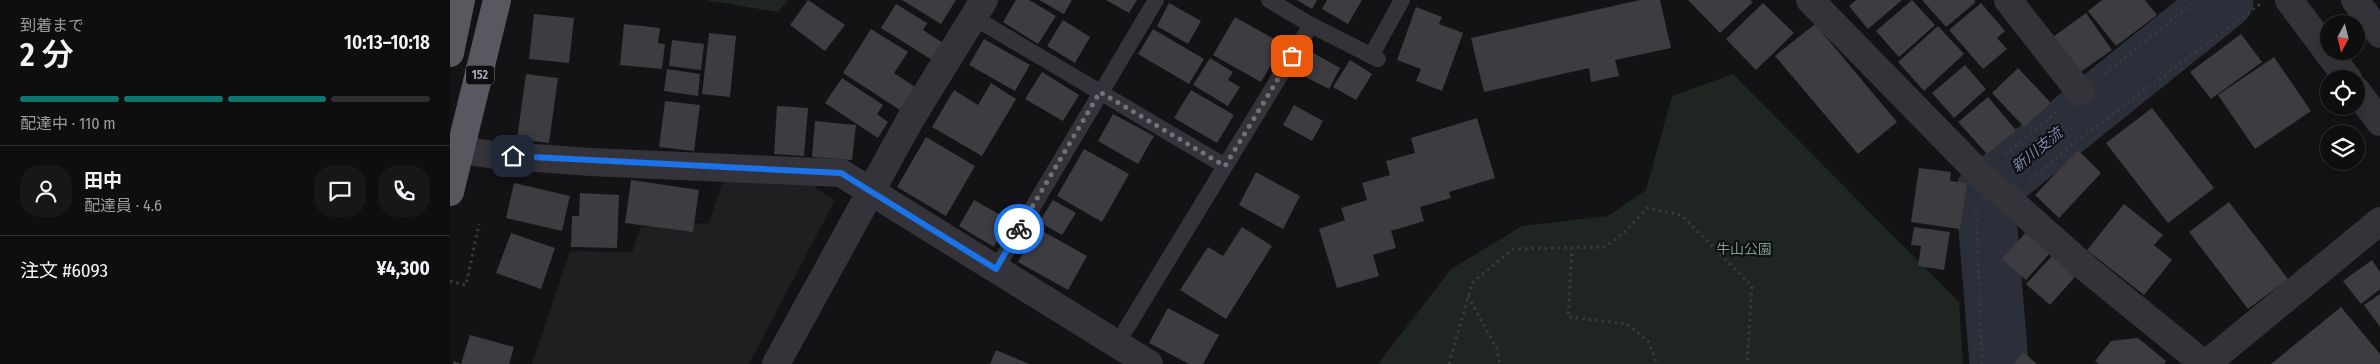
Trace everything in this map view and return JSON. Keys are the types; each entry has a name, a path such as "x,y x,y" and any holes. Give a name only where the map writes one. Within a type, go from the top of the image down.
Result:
{"highway":[{"path":"450,53 461,0"},
{"name":"152","path":"450,192 462,150 497,0"}],"street":[{"path":"1810,0 1981,175 2087,270 2205,364 2380,221"},
{"path":"2008,0 2080,92"},
{"path":"2289,0 2341,70"},
{"path":"2355,0 2380,34"},
{"path":"776,364 910,120 979,9"},
{"path":"2365,102 2380,122"},
{"path":"462,150 494,155 591,162 841,173 1149,364"}],"lane":[{"path":"996,269 1156,0"},
{"path":"1269,0 1311,25 1374,58 1402,0"},
{"path":"979,9 1100,92 1225,166"},
{"path":"1126,329 1311,25"}],"path":[{"path":"2010,199 2072,144 2264,0"},
{"path":"1981,175 1976,202 1982,364"},
{"path":"1449,364 1472,283 1513,249 1605,247 1627,230 1647,208 1681,215 1752,286 1747,364"},
{"path":"450,280 466,285 479,224"},
{"path":"1572,247 1568,317 1626,324 1648,341 1657,364"},
{"path":"1468,296 1497,349 1500,364"}],"shaded area":[{"path":"725,174 806,181 835,200 749,364 532,364 570,251 632,252 641,227 709,223"}],"green space":[{"path":"705,0 788,0 778,12"},
{"name":"牛山公園","path":"1733,74 1959,302 1963,364 1378,364 1451,269 1522,226 1608,216 1646,190 1672,96"}],"building":[{"path":"808,0 845,25 825,51 790,25"},
{"path":"902,0 956,0 941,24"},
{"path":"1016,0 1029,0 1056,16 1038,44 1003,22"},
{"path":"1039,0 1072,0 1064,14"},
{"path":"1106,0 1137,0 1129,13"},
{"path":"1297,0 1317,0 1312,9"},
{"path":"1327,0 1362,0 1348,24 1322,9"},
{"path":"1640,0 1660,0 1671,48 1615,60 1619,76 1591,82 1589,68 1484,92 1471,38"},
{"path":"1688,0 1750,0 1753,2 1720,33"},
{"path":"1856,0 1902,0 1868,29 1849,6"},
{"path":"1912,0 1935,25 1899,57 1876,31"},
{"path":"1922,0 1974,0 1976,2 1946,27"},
{"path":"2102,0 2145,0 2157,15 2116,46 2088,11"},
{"path":"1169,3 1201,21 1188,44 1157,26"},
{"path":"1763,3 1794,33 1756,70 1726,39"},
{"path":"1981,3 2005,31 1997,38 2007,49 1983,69 1949,30"},
{"path":"896,4 927,23 923,30 943,43 932,60 881,28"},
{"path":"1416,7 1442,17 1439,24 1463,33 1442,91 1416,81 1421,69 1397,60"},
{"path":"2086,13 2112,50 2079,73 2053,37"},
{"path":"534,14 574,18 569,63 529,59"},
{"path":"1235,17 1283,44 1261,82 1213,55"},
{"path":"1063,20 1090,37 1075,63 1047,46"},
{"path":"624,24 660,28 658,43 665,44 662,69 620,65"},
{"path":"1815,24 1897,122 1858,154 1775,56"},
{"path":"1938,26 1964,54 1924,91 1898,62"},
{"path":"871,29 908,52 894,73 915,87 900,110 843,73"},
{"path":"1153,29 1204,59 1189,84 1138,54"},
{"path":"709,33 736,36 730,97 702,94"},
{"path":"2241,34 2262,62 2211,99 2190,72"},
{"path":"984,39 1030,65 1015,91 969,65"},
{"path":"672,40 704,44 701,70 669,66"},
{"path":"1310,51 1340,68 1329,89 1298,73"},
{"path":"2274,57 2311,111 2255,149 2218,95"},
{"path":"1210,58 1233,72 1228,80 1240,87 1228,106 1193,85"},
{"path":"1350,60 1372,74 1356,100 1333,87"},
{"path":"1965,65 1986,89 1954,118 1932,93"},
{"path":"2018,68 2051,103 2024,127 1992,93"},
{"path":"667,69 700,74 698,96 664,91"},
{"path":"1042,72 1079,95 1063,121 1025,99"},
{"path":"526,74 558,78 549,143 517,139"},
{"path":"842,78 883,105 877,114 888,122 878,138 825,103"},
{"path":"991,83 1016,99 982,156 932,127 954,90 978,105"},
{"path":"1191,90 1234,115 1217,143 1174,118"},
{"path":"1988,97 2016,130 1987,154 1958,122"},
{"path":"665,101 700,105 694,151 659,147"},
{"path":"1294,105 1323,121 1312,141 1283,125"},
{"path":"777,106 808,108 804,156 774,154"},
{"path":"2152,108 2214,188 2168,223 2106,143"},
{"path":"1113,114 1154,136 1138,164 1098,141"},
{"path":"1477,118 1495,178 1449,192 1451,198 1420,207 1424,221 1391,231 1396,248 1373,255 1379,276 1337,288 1319,229 1345,220 1341,208 1367,200 1362,183 1390,175 1386,161 1415,153 1411,138"},
{"path":"815,121 856,125 852,160 812,157"},
{"path":"926,137 975,166 946,216 897,187"},
{"path":"1084,149 1129,174 1102,222 1057,196"},
{"path":"2078,150 2101,173 2059,218 2035,195"},
{"path":"1919,168 1951,172 1950,181 1967,183 1960,229 1911,222"},
{"path":"1256,172 1300,196 1283,229 1239,205"},
{"path":"631,180 699,190 693,232 625,223"},
{"path":"514,183 570,196 562,231 506,218"},
{"path":"580,193 619,195 617,248 571,247 572,216 579,216"},
{"path":"974,200 1009,220 994,247 959,226"},
{"path":"1053,200 1076,213 1062,235 1039,222"},
{"path":"2229,202 2288,279 2248,309 2189,232"},
{"path":"2124,204 2163,235 2154,245 2172,260 2144,295 2087,250"},
{"path":"1242,227 1272,246 1226,319 1180,290 1208,247 1223,256"},
{"path":"1914,227 1950,232 1944,270 1918,266 1921,246 1911,245"},
{"path":"1037,228 1087,256 1068,290 1018,262"},
{"path":"2026,232 2050,253 2026,280 2002,259"},
{"path":"511,233 555,248 541,289 496,273"},
{"path":"2052,256 2075,277 2050,305 2026,284"},
{"path":"2372,260 2380,272 2380,289 2361,304 2343,281"},
{"path":"2380,294 2380,327 2364,305"},
{"path":"2341,307 2380,354 2380,364 2271,364"},
{"path":"1168,308 1219,335 1203,364 1189,364 1149,343"},
{"path":"470,335 514,347 509,364 461,364"},
{"path":"2138,338 2166,361 2164,364 2099,364 2095,361 2111,341"},
{"path":"996,350 1029,364 990,364"},
{"path":"2023,352 2037,364 2014,364"}],"waterway":[{"name":"新川支流","path":"1999,364 1985,192 2224,0"}],"way so far":[{"path":"1019,229 1100,92 1225,166 1292,56"}],"route":[{"path":"513,156 591,162 724,166 841,173 996,269 1019,229"}]}
